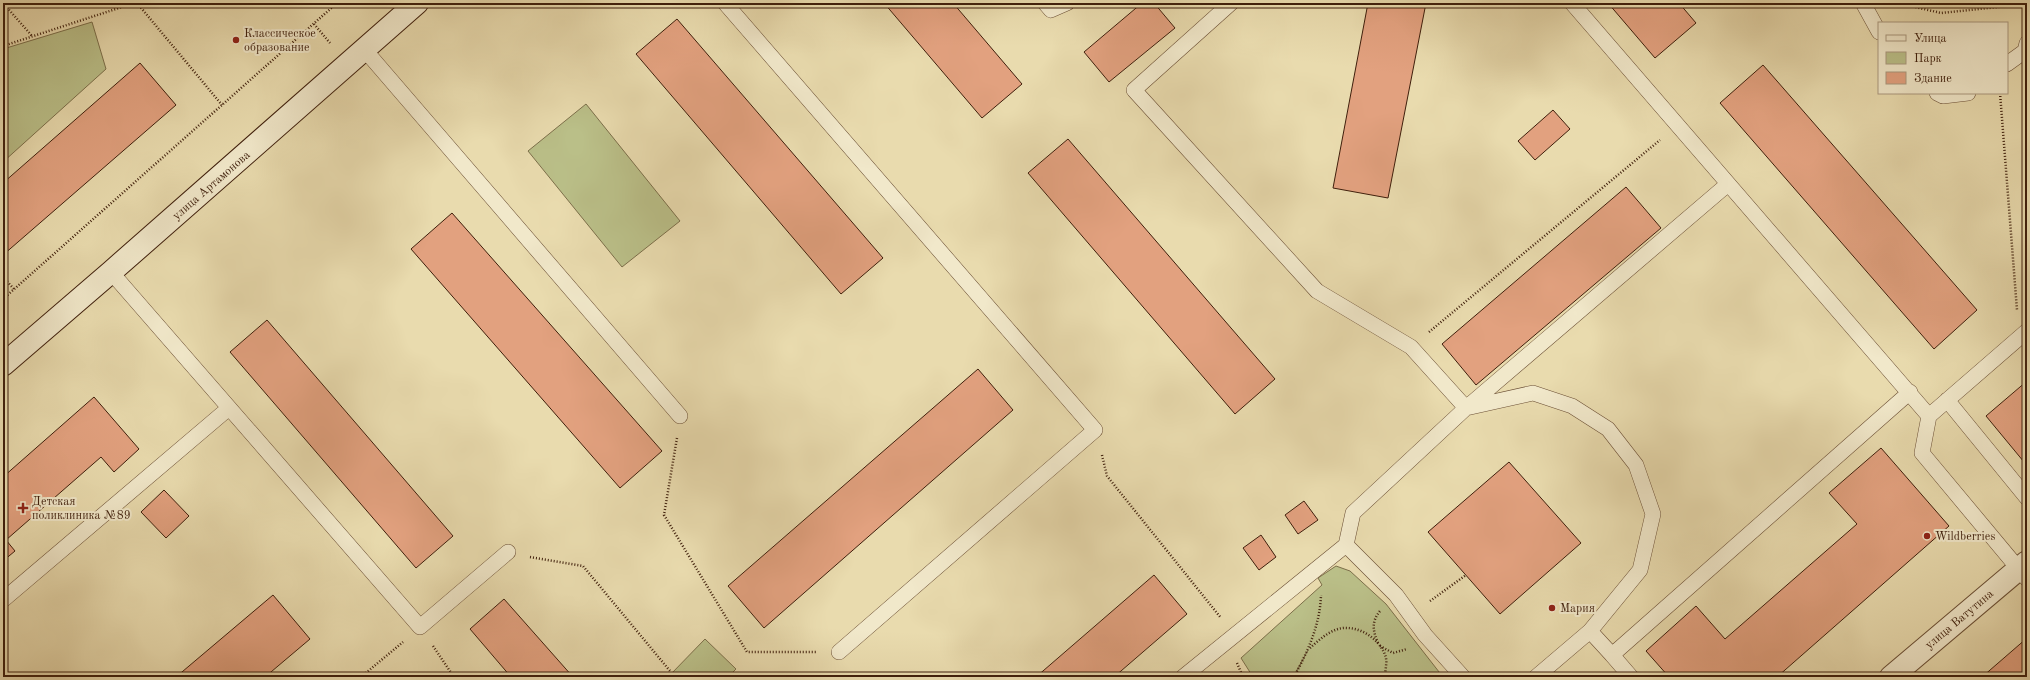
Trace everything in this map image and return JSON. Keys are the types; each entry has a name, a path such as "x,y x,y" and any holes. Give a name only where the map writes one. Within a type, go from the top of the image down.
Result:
{"street":[{"name":"улица Артамонова","path":"3,365 417,3"},
{"name":"улица Ватутина","path":"1891,677 2024,570"}],"lane":[{"path":"724,3 1095,430 839,652"},
{"path":"1045,3 1051,10 1067,3"},
{"path":"1231,3 1134,90 1317,291 1411,347 1466,408"},
{"path":"1572,3 1910,392 1929,416"},
{"path":"1863,3 1878,30"},
{"path":"2008,63 2024,51 2027,43"},
{"path":"364,49 680,416"},
{"path":"1939,94 1943,96 1960,94"},
{"path":"1183,677 1346,545 1354,513 1466,408 1728,184"},
{"path":"111,272 420,627 508,552"},
{"path":"2023,334 1929,416 1922,453 2024,570"},
{"path":"1466,408 1533,392 1572,406 1608,429 1636,465 1653,514 1640,570 1590,631 1536,677"},
{"path":"1612,655 1910,392"},
{"path":"1947,400 2027,498"},
{"path":"3,600 229,408"},
{"path":"1346,545 1396,595 1425,635 1463,677"},
{"path":"1590,631 1631,677"}],"path":[{"path":"3,3 32,36"},
{"path":"3,46 136,3 222,105"},
{"path":"3,299 337,3"},
{"path":"1898,3 1941,13 2027,4"},
{"path":"2000,94 2023,334"},
{"path":"1411,347 1678,125"},
{"path":"3,277 14,289"},
{"path":"680,416 664,515 747,652 839,652"},
{"path":"1095,430 1107,476 1235,635"},
{"path":"508,552 583,566 675,677"},
{"path":"1294,677 1310,648 1321,608 1322,585 1314,572"},
{"path":"1410,616 1466,575"},
{"path":"1385,677 1386,659 1373,631 1375,617 1396,595"},
{"path":"361,677 420,627 454,677"},
{"path":"1310,648 1324,635 1346,627 1366,632 1379,645"}],"green space":[{"path":"92,22 106,69 3,162 3,49"},
{"path":"586,104 680,221 622,267 528,151"},
{"path":"1336,566 1350,571 1386,604 1443,677 1294,677 1308,650 1293,677 1253,677 1241,658 1322,585 1318,578"},
{"path":"705,639 736,669 728,677 675,677 671,674"}],"building":[{"path":"884,3 953,3 1022,84 982,118"},
{"path":"1142,3 1154,3 1175,28 1109,82 1084,52"},
{"path":"1368,3 1426,3 1388,198 1333,188"},
{"path":"1608,3 1679,3 1696,23 1655,58"},
{"path":"677,19 883,258 841,294 636,54"},
{"path":"140,63 176,105 3,255 3,183"},
{"path":"1763,65 1977,310 1934,349 1720,103"},
{"path":"1553,110 1570,129 1535,160 1518,141"},
{"path":"1068,139 1275,379 1235,414 1028,173"},
{"path":"1626,187 1661,228 1476,385 1442,344"},
{"path":"452,213 662,451 620,488 411,249"},
{"path":"267,320 453,536 416,568 230,352"},
{"path":"978,369 1013,410 764,628 728,586"},
{"path":"2027,381 2027,460 2024,462 1986,416"},
{"name":"Детская поликлиника №89","path":"94,397 139,449 114,472 101,457 6,540 15,551 3,561 3,477"},
{"path":"1881,448 1949,526 1777,677 1669,677 1646,651 1696,606 1725,639 1857,524 1829,493"},
{"path":"1509,462 1581,543 1500,614 1428,532"},
{"path":"164,490 189,516 166,538 141,512"},
{"path":"1304,501 1318,520 1298,534 1285,515"},
{"path":"1261,535 1276,557 1259,570 1243,548"},
{"path":"1154,575 1187,614 1114,677 1036,677"},
{"path":"273,595 310,639 265,677 176,677"},
{"path":"504,599 573,677 511,677 470,629"},
{"path":"2027,638 2027,677 1982,677"}],"place":[{"name":"Классическое образование","path":"236,40"},
{"name":"Детская поликлиника №89","path":"23,508"},
{"name":"Wildberries","path":"1927,536"},
{"name":"Мария","path":"1552,608"}]}
